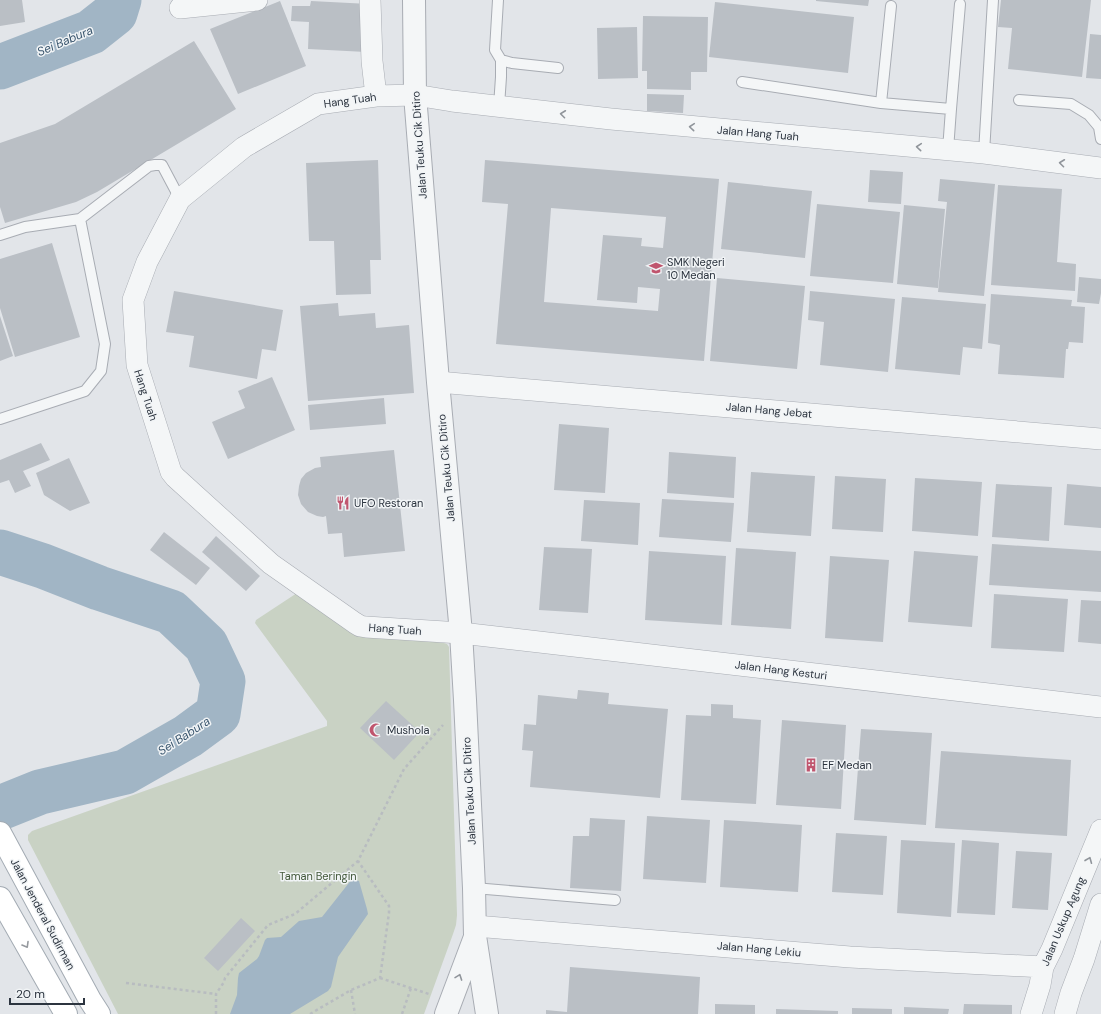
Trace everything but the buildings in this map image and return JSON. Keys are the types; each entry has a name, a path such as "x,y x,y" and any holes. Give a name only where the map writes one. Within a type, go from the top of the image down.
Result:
{"main road":[{"name":"Jalan Jenderal Sudirman","path":"0,833 35,900 99,1014"},
{"path":"3,905 66,1014"}],"street":[{"path":"180,8 258,0"},
{"path":"370,0 372,61 376,96"},
{"name":"Jalan Teuku Cik Ditiro","path":"414,0 415,95 438,382 461,633 475,931 487,1014"},
{"name":"Hang Tuah","path":"415,95 376,96 318,104 244,147 180,199 147,262 134,300 137,365 171,472 271,564 360,626 461,633"},
{"name":"Jalan Hang Tuah","path":"415,95 611,119 948,150 1101,168"},
{"name":"Jalan Hang Jebat","path":"438,382 1101,439"},
{"name":"Jalan Hang Kesturi","path":"461,633 1101,707"},
{"name":"Jalan Uskup Agung","path":"1031,1014 1042,976 1052,949 1101,830"},
{"path":"1065,1014 1101,904"},
{"name":"Jalan Teuku Cik Ditiro","path":"446,1014 475,931"},
{"name":"Jalan Hang Lekiu","path":"475,931 850,957 1042,976 1071,993"},
{"path":"1052,949 1084,958"}],"lane":[{"path":"498,0 495,50 501,60 499,106"},
{"path":"984,154 993,0"},
{"path":"948,150 960,4"},
{"path":"881,103 891,6"},
{"path":"501,60 512,63 558,68"},
{"path":"742,82 881,103 951,110"},
{"path":"1019,100 1071,104 1089,115 1099,128 1101,139"},
{"path":"0,235 26,227 80,219 149,166 162,165 180,199"},
{"path":"0,419 85,391 101,371 105,344 80,219"},
{"path":"474,888 615,900"}],"path":[{"path":"216,1014 216,994 225,978 268,925 295,914 358,861 404,769 465,700"},
{"path":"358,861 389,906 380,978"},
{"path":"310,1014 351,990 380,978 411,988 402,1014"},
{"path":"126,983 216,994"},
{"path":"351,990 355,1014"}],"green space":[{"name":"Taman Beringin","path":"297,593 362,633 444,643 449,647 457,915 453,934 424,1014 118,1014 28,840 28,835 32,831 327,726 327,721 255,623 256,620"}],"water":[{"path":"352,879 359,881 368,914 338,957 331,987 328,991 290,1014 230,1014 237,995 239,973 257,959 265,940 267,938 281,937 299,921 322,917"}],"waterway":[{"name":"Sei Babura","path":"0,67 91,32 115,13 119,0"},
{"name":"Sei Babura","path":"0,552 171,612 206,645 223,681 218,714 188,736 125,772 40,792 0,808"}],"place":[{"name":"SMK Negeri 10 Medan","path":"656,268"},
{"name":"UFO Restoran","path":"343,503"},
{"name":"Mushola","path":"376,730"},
{"name":"EF Medan","path":"811,765"}]}
